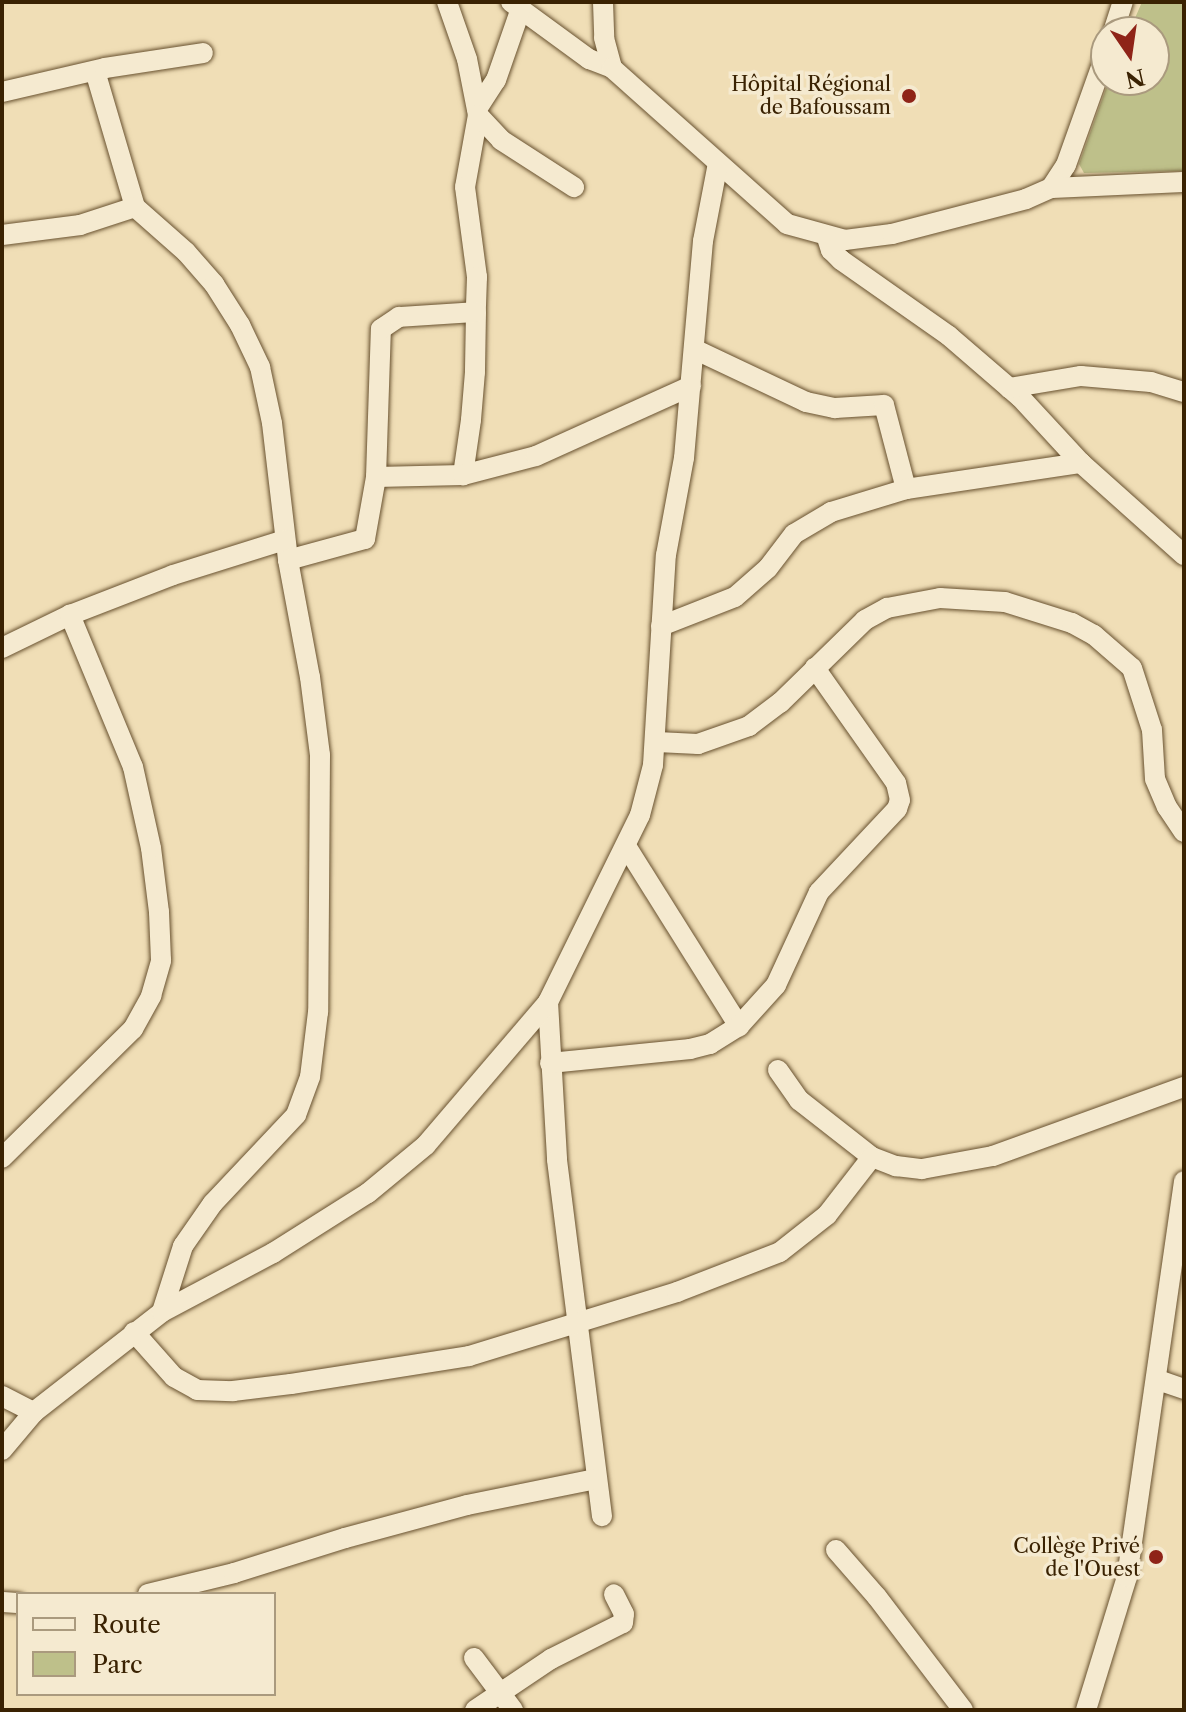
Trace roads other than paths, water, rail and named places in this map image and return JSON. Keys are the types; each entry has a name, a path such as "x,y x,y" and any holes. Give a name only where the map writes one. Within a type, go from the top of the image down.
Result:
{"street":[{"path":"447,2 467,59 477,112 465,187 475,248 476,312 471,420 463,475"},
{"path":"603,2 604,38 612,68"},
{"path":"477,112 496,80 515,7 589,59 612,68 787,224 827,238 845,240 892,234 1026,199 1051,188 1184,182"},
{"path":"2,92 95,71 203,53"},
{"path":"95,71 135,207 186,252 214,284 240,325 260,367 274,438 286,550 310,677 320,755 318,1012 310,1077 296,1115 213,1203 183,1246 162,1312"},
{"path":"1051,188 1066,165 1091,96"},
{"path":"477,112 501,140 574,187"},
{"path":"2,1450 34,1412 162,1312 273,1253 368,1193 426,1145 548,1002 626,846 647,793 657,742 666,555 684,458 703,241 718,163"},
{"path":"2,235 80,225 135,207"},
{"path":"827,238 831,250 841,260 949,336 1009,388 1081,463 1184,555"},
{"path":"2,648 70,615 173,575 286,550 365,539 376,477 381,329 399,317 476,312"},
{"path":"694,349 806,402 835,408 884,405 906,489"},
{"path":"1009,388 1081,376 1151,382 1184,392"},
{"path":"376,477 463,475 536,456 691,386"},
{"path":"661,626 735,597 809,522 906,489 1081,463"},
{"path":"657,742 698,744 749,726 780,703 865,620 887,608 914,602 973,598 1005,602 1072,623 1094,635 1132,668 1152,730 1155,779 1167,807 1184,832"},
{"path":"2,1158 133,1029 151,996 161,960 151,848 133,767 70,615"},
{"path":"550,1063 690,1049 710,1044 739,1026 776,985 819,892 897,809 900,800 896,783 880,756 815,668"},
{"path":"626,846 739,1026"},
{"path":"548,1002 557,1160 602,1516"},
{"path":"778,1070 799,1100 872,1157 896,1166 922,1169 993,1156 1184,1087"},
{"path":"134,1332 174,1377 197,1390 233,1391 469,1356 677,1292 780,1252 827,1215 872,1157"},
{"path":"1086,1710 1127,1577 1183,1211 1184,1181"},
{"path":"1158,1380 1184,1389"},
{"path":"2,1396 34,1412"},
{"path":"156,1592 234,1573 345,1538 467,1505 596,1479"},
{"path":"836,1550 877,1597 963,1710"},
{"path":"475,1710 497,1692 551,1659 623,1623 624,1614 614,1594"},
{"path":"474,1658 513,1710"}],"place":[{"name":"Hôpital Régional de Bafoussam","path":"909,96"},
{"name":"Collège Privé de l'Ouest","path":"1156,1557"}]}
